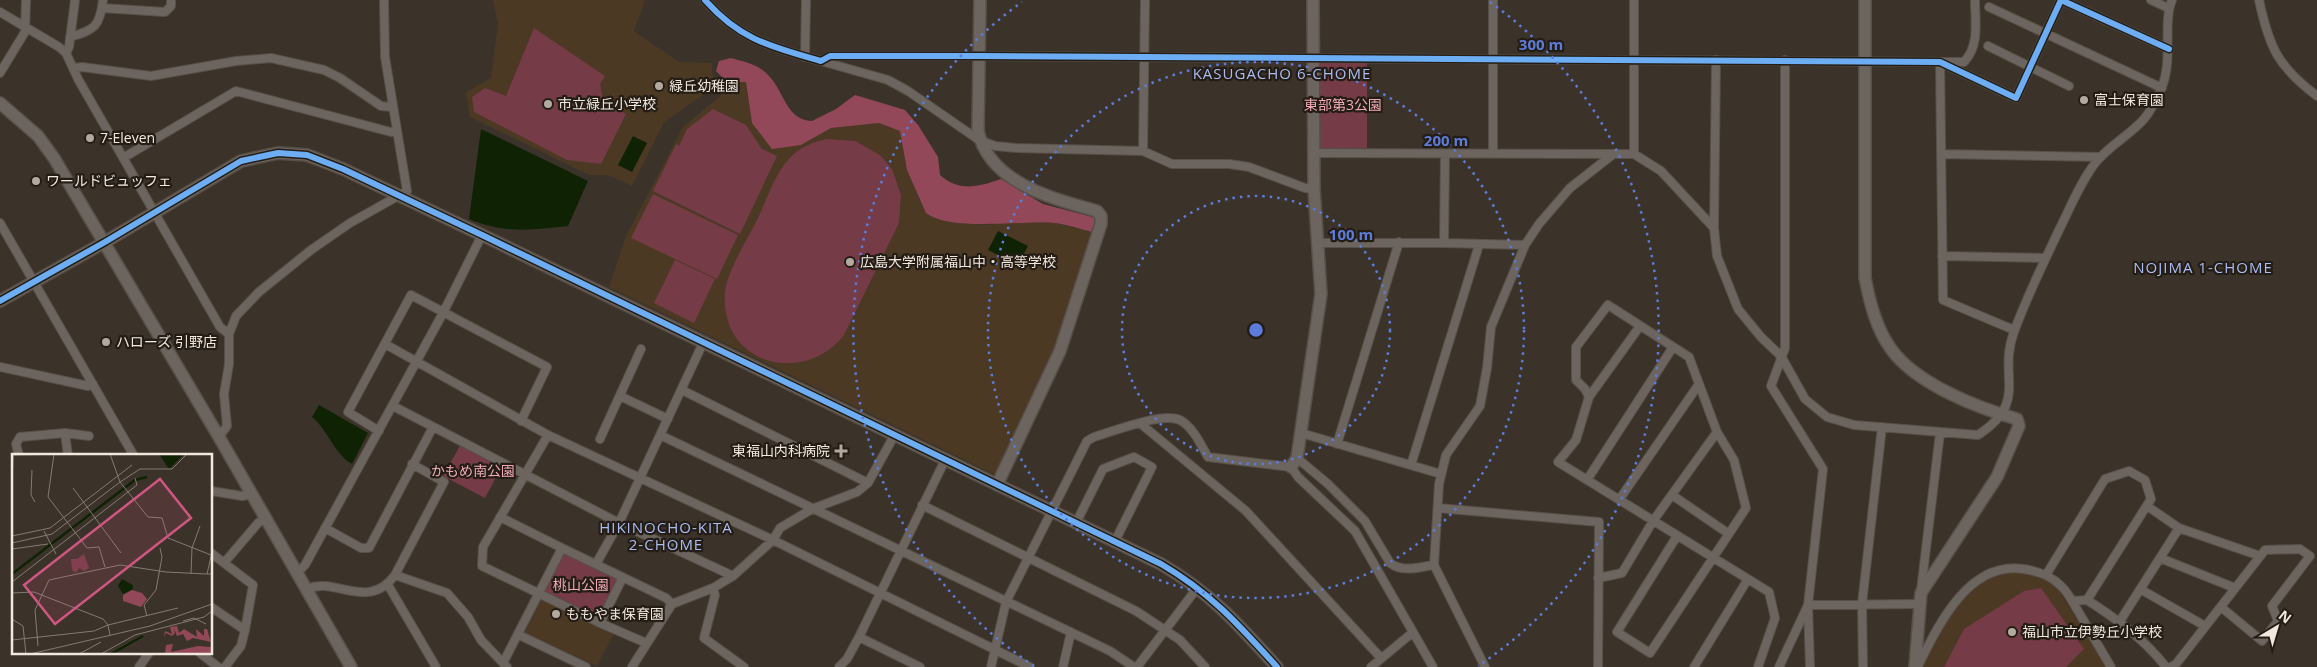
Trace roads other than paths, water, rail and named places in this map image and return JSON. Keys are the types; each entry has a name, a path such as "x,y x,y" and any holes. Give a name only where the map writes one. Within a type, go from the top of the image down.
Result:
{"street":[{"path":"0,73 26,28 26,0"},
{"path":"66,53 75,0"},
{"path":"70,37 92,29 99,23 103,4 165,12 171,6 171,0"},
{"path":"219,437 227,426 224,394 229,364 229,334 236,316 270,282 311,250 350,223 407,191 385,57 384,0"},
{"path":"705,0 722,19 761,43 888,80 908,91 979,140 995,146 1143,151 1172,164 1229,164 1249,167 1305,188 1314,189"},
{"path":"805,57 806,0"},
{"path":"980,0 978,130 979,140 984,149 1012,179 1052,197 1097,211 1101,216 1101,224 1060,351 997,485"},
{"path":"1143,151 1145,0"},
{"path":"1313,0 1313,153 1321,294 1301,433 1294,462 1298,477 1355,531 1433,667"},
{"path":"1493,0 1493,154"},
{"path":"1634,0 1634,154"},
{"path":"1865,0 1865,278 1876,321 1892,350 1916,373 1943,390 2017,420 2019,426 1997,477 1920,599"},
{"path":"821,61 830,56 980,56 1964,62 1971,55 1976,43 1975,0"},
{"path":"1940,62 2016,98 2061,0 2169,49"},
{"path":"2151,0 2168,8"},
{"path":"1716,60 1714,228 1718,256 1738,309 1761,337 1781,356 1805,399 1827,417 1854,425 1978,435 1991,427 2008,404 2010,393 2007,361 2014,330 2080,186 2101,158 2144,118 2162,88 2169,49 2168,8 2172,0"},
{"path":"2258,0 2267,35 2281,62 2299,83 2317,96"},
{"path":"1989,7 2162,88"},
{"path":"0,12 66,53 72,68 122,158 220,327 229,334"},
{"path":"1988,46 2069,86"},
{"path":"72,68 82,67 151,76 236,61 271,58 324,70 340,78 381,106 392,107"},
{"path":"1785,60 1785,348 1771,386 1823,470 1808,605 1810,667"},
{"path":"1940,62 1943,300 2014,330"},
{"path":"122,158 236,91 391,132 397,131"},
{"path":"0,103 38,136 54,158 298,572 351,667"},
{"path":"0,301 105,242 241,161 278,153 307,155 343,169 482,235 1162,564 1198,587 1232,617 1277,667"},
{"path":"1313,153 1634,154 1661,171 1714,228"},
{"path":"1444,243 1445,154"},
{"path":"1485,667 1434,565 1441,474 1446,455 1480,406 1487,368 1491,327 1525,245 1545,217 1570,188 1614,154"},
{"path":"1941,154 2101,158"},
{"path":"0,223 133,454"},
{"path":"298,572 305,565 444,313 482,235"},
{"path":"1318,243 1399,242 1525,245"},
{"path":"1337,444 1399,242"},
{"path":"1411,466 1480,245"},
{"path":"1942,256 2046,258"},
{"path":"379,431 348,412 411,295 546,367 521,421"},
{"path":"1589,397 1585,388 1576,380 1576,347 1608,305 1689,357 1717,432 1734,460 1746,508 1650,653 1617,632 1677,536"},
{"path":"1640,326 1589,397 1576,440 1558,462 1769,592 1775,618 1758,667"},
{"path":"596,564 619,524 703,343"},
{"path":"385,344 548,436 639,480 772,540 880,595 1030,667"},
{"path":"1587,480 1673,347"},
{"path":"600,439 641,349"},
{"path":"0,367 13,368 88,386 93,384"},
{"path":"1619,500 1699,384"},
{"path":"682,390 868,483"},
{"path":"620,396 668,419"},
{"path":"393,406 619,524 733,576"},
{"path":"991,667 1006,602 1050,510 1087,441 1094,437 1163,418 1180,420 1187,426 1208,456 1294,462 1328,484 1366,521 1390,563 1394,566 1406,569 1434,565"},
{"path":"1141,424 1246,511 1381,658"},
{"path":"325,528 361,548 369,548 433,427"},
{"path":"1863,667 1862,604 1882,428"},
{"path":"1598,578 1622,573 1653,521 1717,432"},
{"path":"65,433 68,454"},
{"path":"18,454 16,444 20,437 65,433 89,436"},
{"path":"1301,433 1441,474"},
{"path":"1916,667 1920,599 1940,433"},
{"path":"660,435 1072,632 1110,651 1136,667 1198,587"},
{"path":"548,436 483,547 482,566 646,643"},
{"path":"632,667 672,604 713,588 733,576 772,540 780,528 812,509 857,492 868,483 894,436"},
{"path":"1076,523 1103,469 1134,457 1152,466 1115,541"},
{"path":"838,667 847,659 859,637 945,460"},
{"path":"307,589 314,585 350,592 373,590 388,585 444,482 412,464"},
{"path":"2046,575 2105,479 2130,472 2146,480 2151,499 2087,600"},
{"path":"212,491 242,496 251,494"},
{"path":"1672,495 1729,534"},
{"path":"922,505 1136,611 1166,630 1205,667"},
{"path":"2147,506 2178,528 2260,556"},
{"path":"1438,508 1599,522 1598,667"},
{"path":"500,517 666,598 672,604"},
{"path":"224,563 258,522 266,518"},
{"path":"2120,621 2178,528"},
{"path":"395,575 446,593 468,617 481,640 505,665 562,548"},
{"path":"2171,667 2176,664 2265,550 2300,549 2310,556 2272,606 2278,621 2262,641 2221,607"},
{"path":"212,554 253,585 241,646 225,667"},
{"path":"2160,558 2236,588"},
{"path":"1916,667 1952,605 1966,590 1998,571 2017,568 2046,575 2062,586 2111,667"},
{"path":"600,623 623,577"},
{"path":"1695,667 1748,580"},
{"path":"388,585 436,667"},
{"path":"713,588 715,595 704,638 744,667"},
{"path":"2140,589 2205,626"},
{"path":"1808,605 1862,604 1920,599"},
{"path":"2072,601 2087,600 2120,621 2152,650 2166,667"},
{"path":"1779,667 1808,605"},
{"path":"212,608 244,630"},
{"path":"1064,667 1072,632"},
{"path":"1371,667 1412,633"},
{"path":"519,634 586,667"},
{"path":"859,637 920,667"},
{"path":"139,667 148,654"},
{"path":"201,654 218,667"}],"place":[{"name":"緑丘幼稚園","path":"659,86"},
{"name":"富士保育園","path":"2084,100"},
{"name":"市立緑丘小学校","path":"548,104"},
{"name":"7-Eleven","path":"90,138"},
{"name":"ワールドビュッフェ","path":"36,181"},
{"name":"広島大学附属福山中・高等学校","path":"850,262"},
{"name":"ハローズ 引野店","path":"106,342"},
{"name":"東福山内科病院","path":"841,451"},
{"name":"ももやま保育園","path":"556,614"},
{"name":"福山市立伊勢丘小学校","path":"2012,632"}],"district":[{"name":"KASUGACHO 6-CHOME","path":"1282,74"},
{"name":"NOJIMA 1-CHOME","path":"2203,268"},
{"name":"HIKINOCHO-KITA 2-CHOME","path":"666,536"}],"park label":[{"name":"東部第3公園","path":"1343,105"},
{"name":"かもめ南公園","path":"473,471"},
{"name":"桃山公園","path":"581,585"}]}
